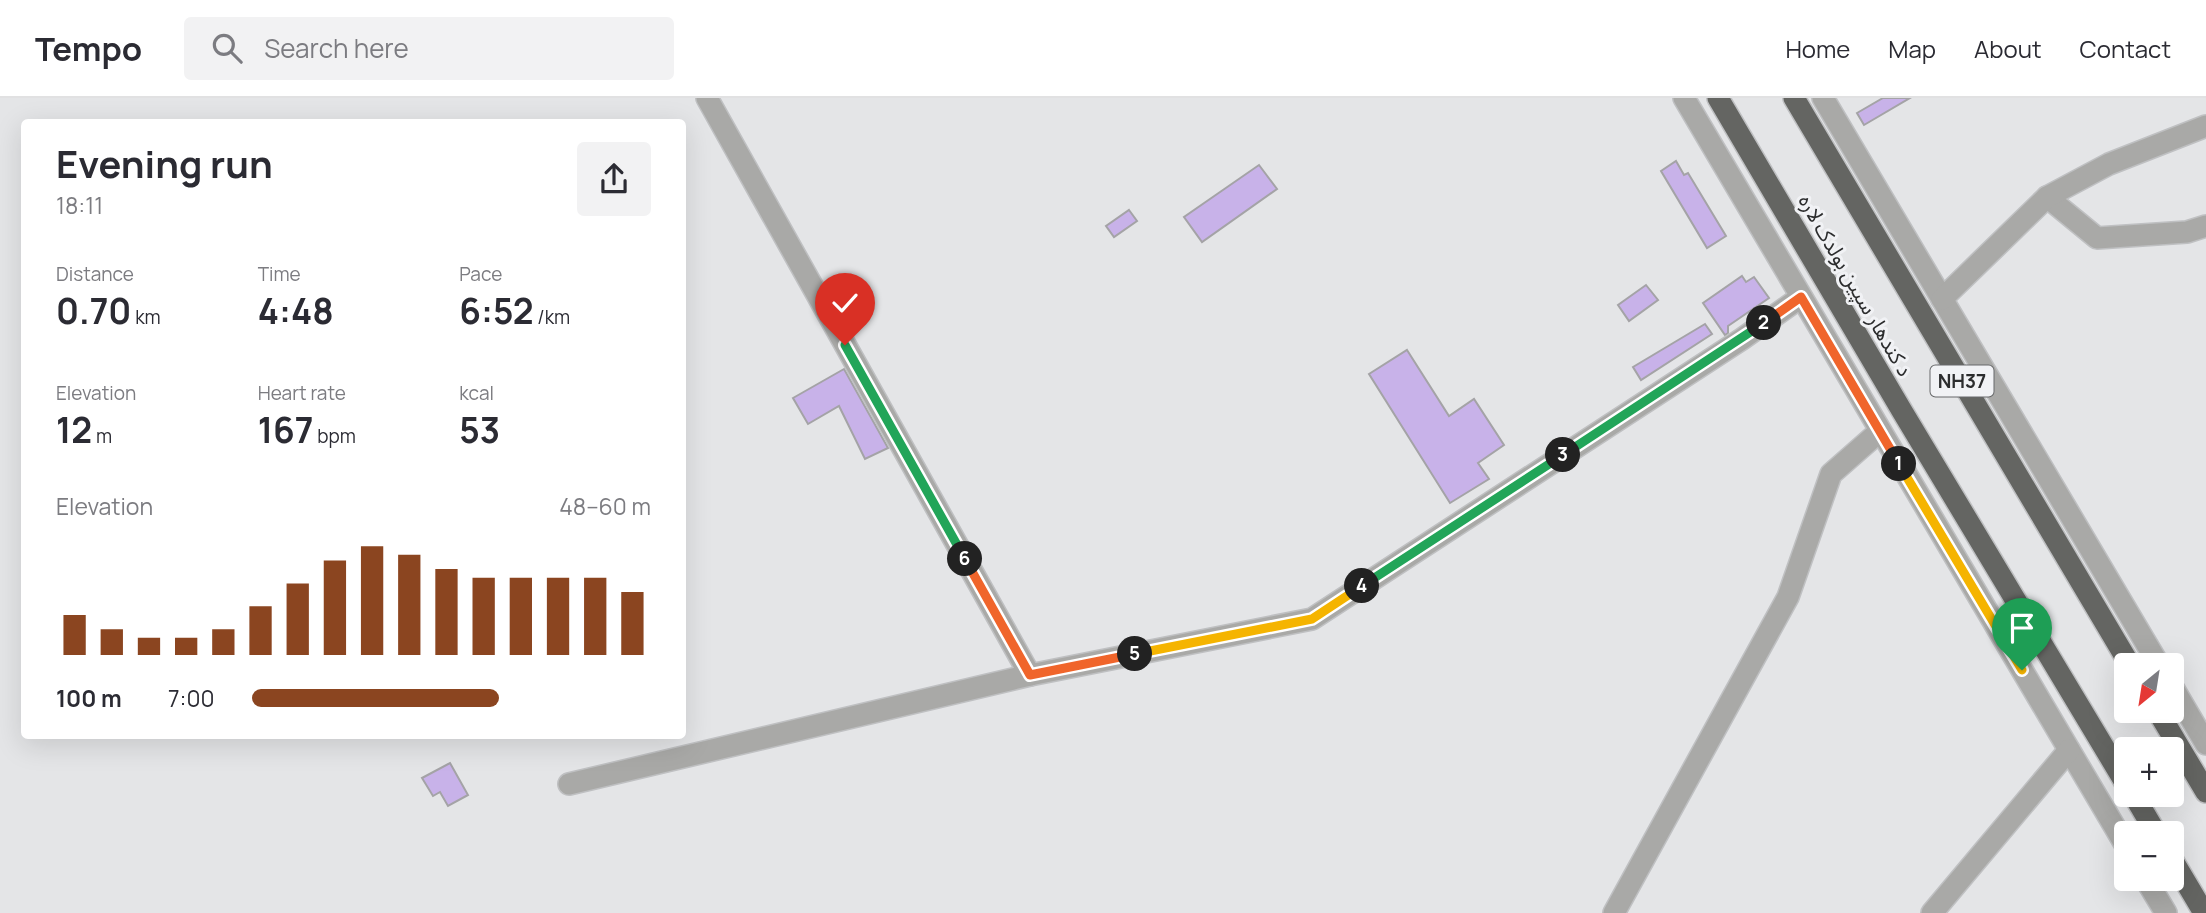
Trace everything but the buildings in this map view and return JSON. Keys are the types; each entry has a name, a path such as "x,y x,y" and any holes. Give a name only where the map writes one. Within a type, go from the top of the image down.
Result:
{"highway":[{"name":"د کندهار سپین بولدک لاره","path":"1718,98 2114,764"},
{"name":"د کندهار سپین بولدک لاره","path":"1794,98 2123,653"},
{"path":"2165,723 2206,792"},
{"path":"2184,879 2204,913"}],"street":[{"path":"707,98 1030,675"},
{"path":"1684,98 2114,826"},
{"path":"1833,102 1942,299 2152,653"},
{"path":"1942,299 2046,197 2109,164 2206,126"},
{"path":"2046,197 2097,238 2187,232 2206,226"},
{"path":"569,784 1030,675 1312,619 1742,339 1801,297"},
{"path":"1614,913 1788,597 1830,474 1880,431"},
{"path":"2184,706 2206,744"},
{"path":"1932,913 2069,750"},
{"path":"2153,891 2166,913"}],"route":[{"path":"845,345 1030,675 1312,619 1742,339 1801,297 2022,670"}]}
